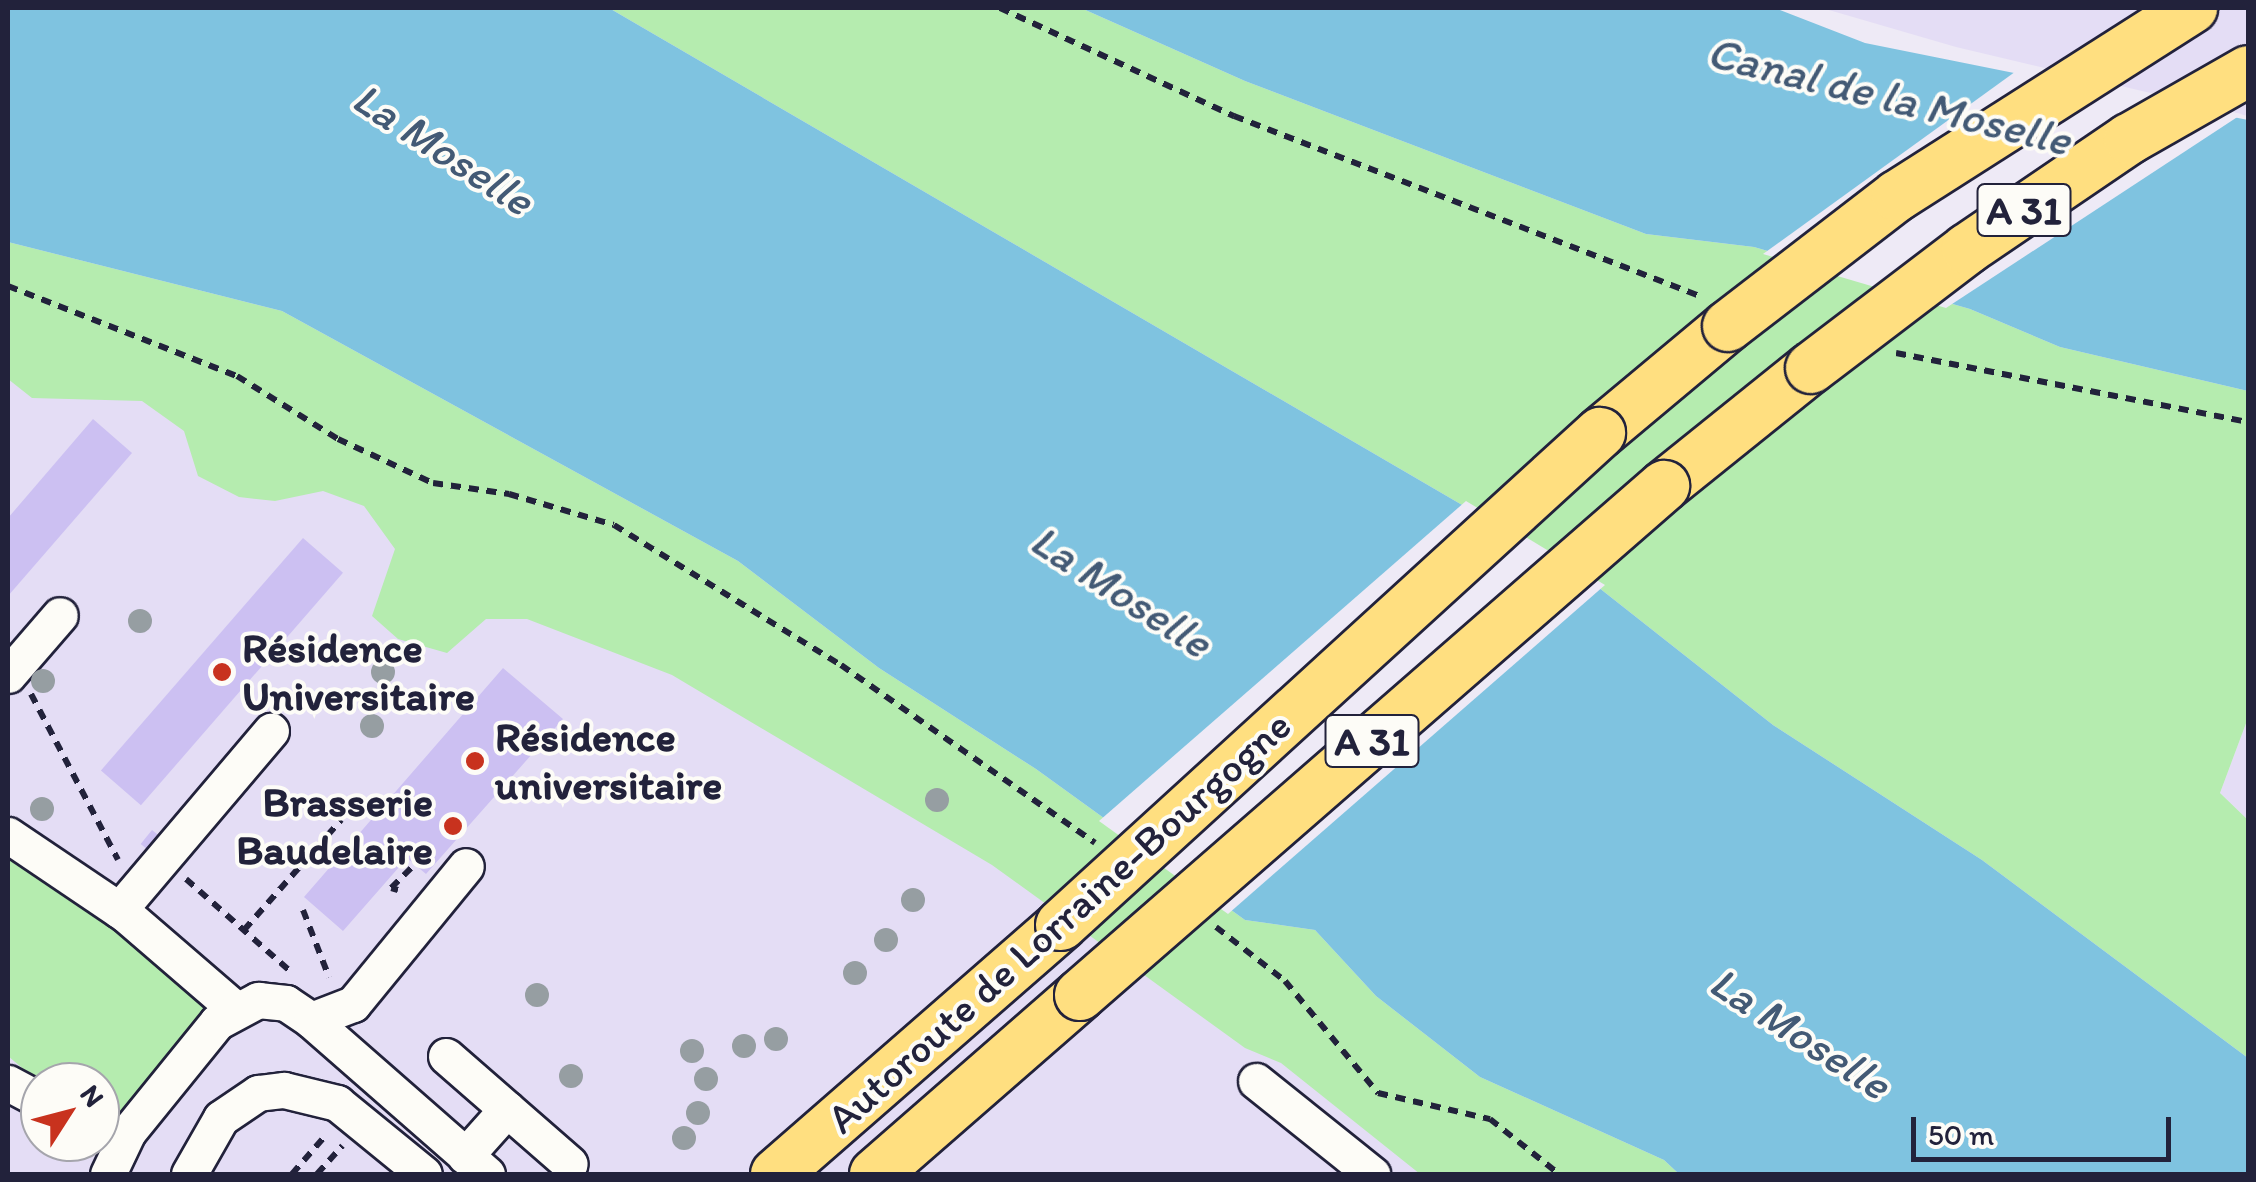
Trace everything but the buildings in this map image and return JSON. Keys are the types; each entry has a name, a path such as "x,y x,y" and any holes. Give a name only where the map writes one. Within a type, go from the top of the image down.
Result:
{"highway":[{"name":"Autoroute de Lorraine-Bourgogne","path":"776,1174 1061,925 1600,433 1728,326 1897,196 2068,81 2192,8"},
{"name":"Autoroute de Lorraine-Bourgogne","path":"876,1174 1664,486 1967,249 2129,140 2248,71"}],"street":[{"path":"11,671 60,615"},
{"path":"125,902 270,732"},
{"path":"8,835 125,902 234,1008"},
{"path":"326,1016 389,966 466,866"},
{"path":"120,1137 234,1008 258,1000 326,1016 476,1165 507,1109"},
{"path":"446,1056 570,1164"},
{"path":"1256,1081 1372,1174"},
{"path":"189,1174 221,1118 258,1093 284,1090 337,1102 424,1174"}],"path":[{"path":"1000,8 1234,116 1716,301"},
{"path":"8,286 238,376 338,439 433,483 509,494 614,525 841,664 1108,852"},
{"path":"1888,350 2248,422"},
{"path":"11,671 89,798 125,902"},
{"path":"244,930 340,820"},
{"path":"162,858 244,930 326,1016"},
{"path":"303,910 326,1016"},
{"path":"1203,918 1285,981 1378,1093 1490,1119 1559,1174"},
{"path":"317,1174 353,1134"}],"shaded area":[{"path":"1822,8 2248,8 2248,116 1956,47"},
{"path":"8,285 776,695 1471,1174 8,1174"},
{"path":"2248,718 2248,820 2220,793"}],"green space":[{"path":"609,8 1081,8 1245,81 1646,234 1754,247 1970,309 2060,347 2248,391 2248,718 2220,793 2248,820 2248,1058 1982,860 1773,725 1584,576"},
{"path":"8,242 282,311 738,561 879,668 1036,769 1245,920 1315,930 1376,996 1480,1077 1664,1160 1679,1174 1420,1174 1281,1063 1245,1048 992,865 672,675 527,619 486,619 447,653 398,639 372,616 395,549 364,506 323,491 275,501 239,497 198,476 184,431 142,401 32,398 8,379"},
{"path":"8,856 102,918 207,1003 120,1124 120,1062 20,1062 20,1066 8,1056"}],"water":[{"name":"La Moselle","path":"8,8 609,8 1584,576 1773,725 1982,860 2248,1058 2248,1174 1679,1174 1664,1160 1480,1077 1376,996 1315,930 1245,920 1036,769 879,668 738,561 282,311 8,242"},
{"name":"Canal de la Moselle","path":"1081,8 1775,8 1865,43 2248,120 2248,391 2060,347 1970,309 1754,247 1646,234 1245,81"}],"pier":[{"path":"2019,69 2242,114 1946,308 1763,254"},
{"path":"1466,501 1605,585 1228,914 1099,821"}],"place":[{"name":"Résidence Universitaire","path":"222,672"},
{"name":"Résidence universitaire","path":"475,761"},
{"name":"Brasserie Baudelaire","path":"453,826"}]}
